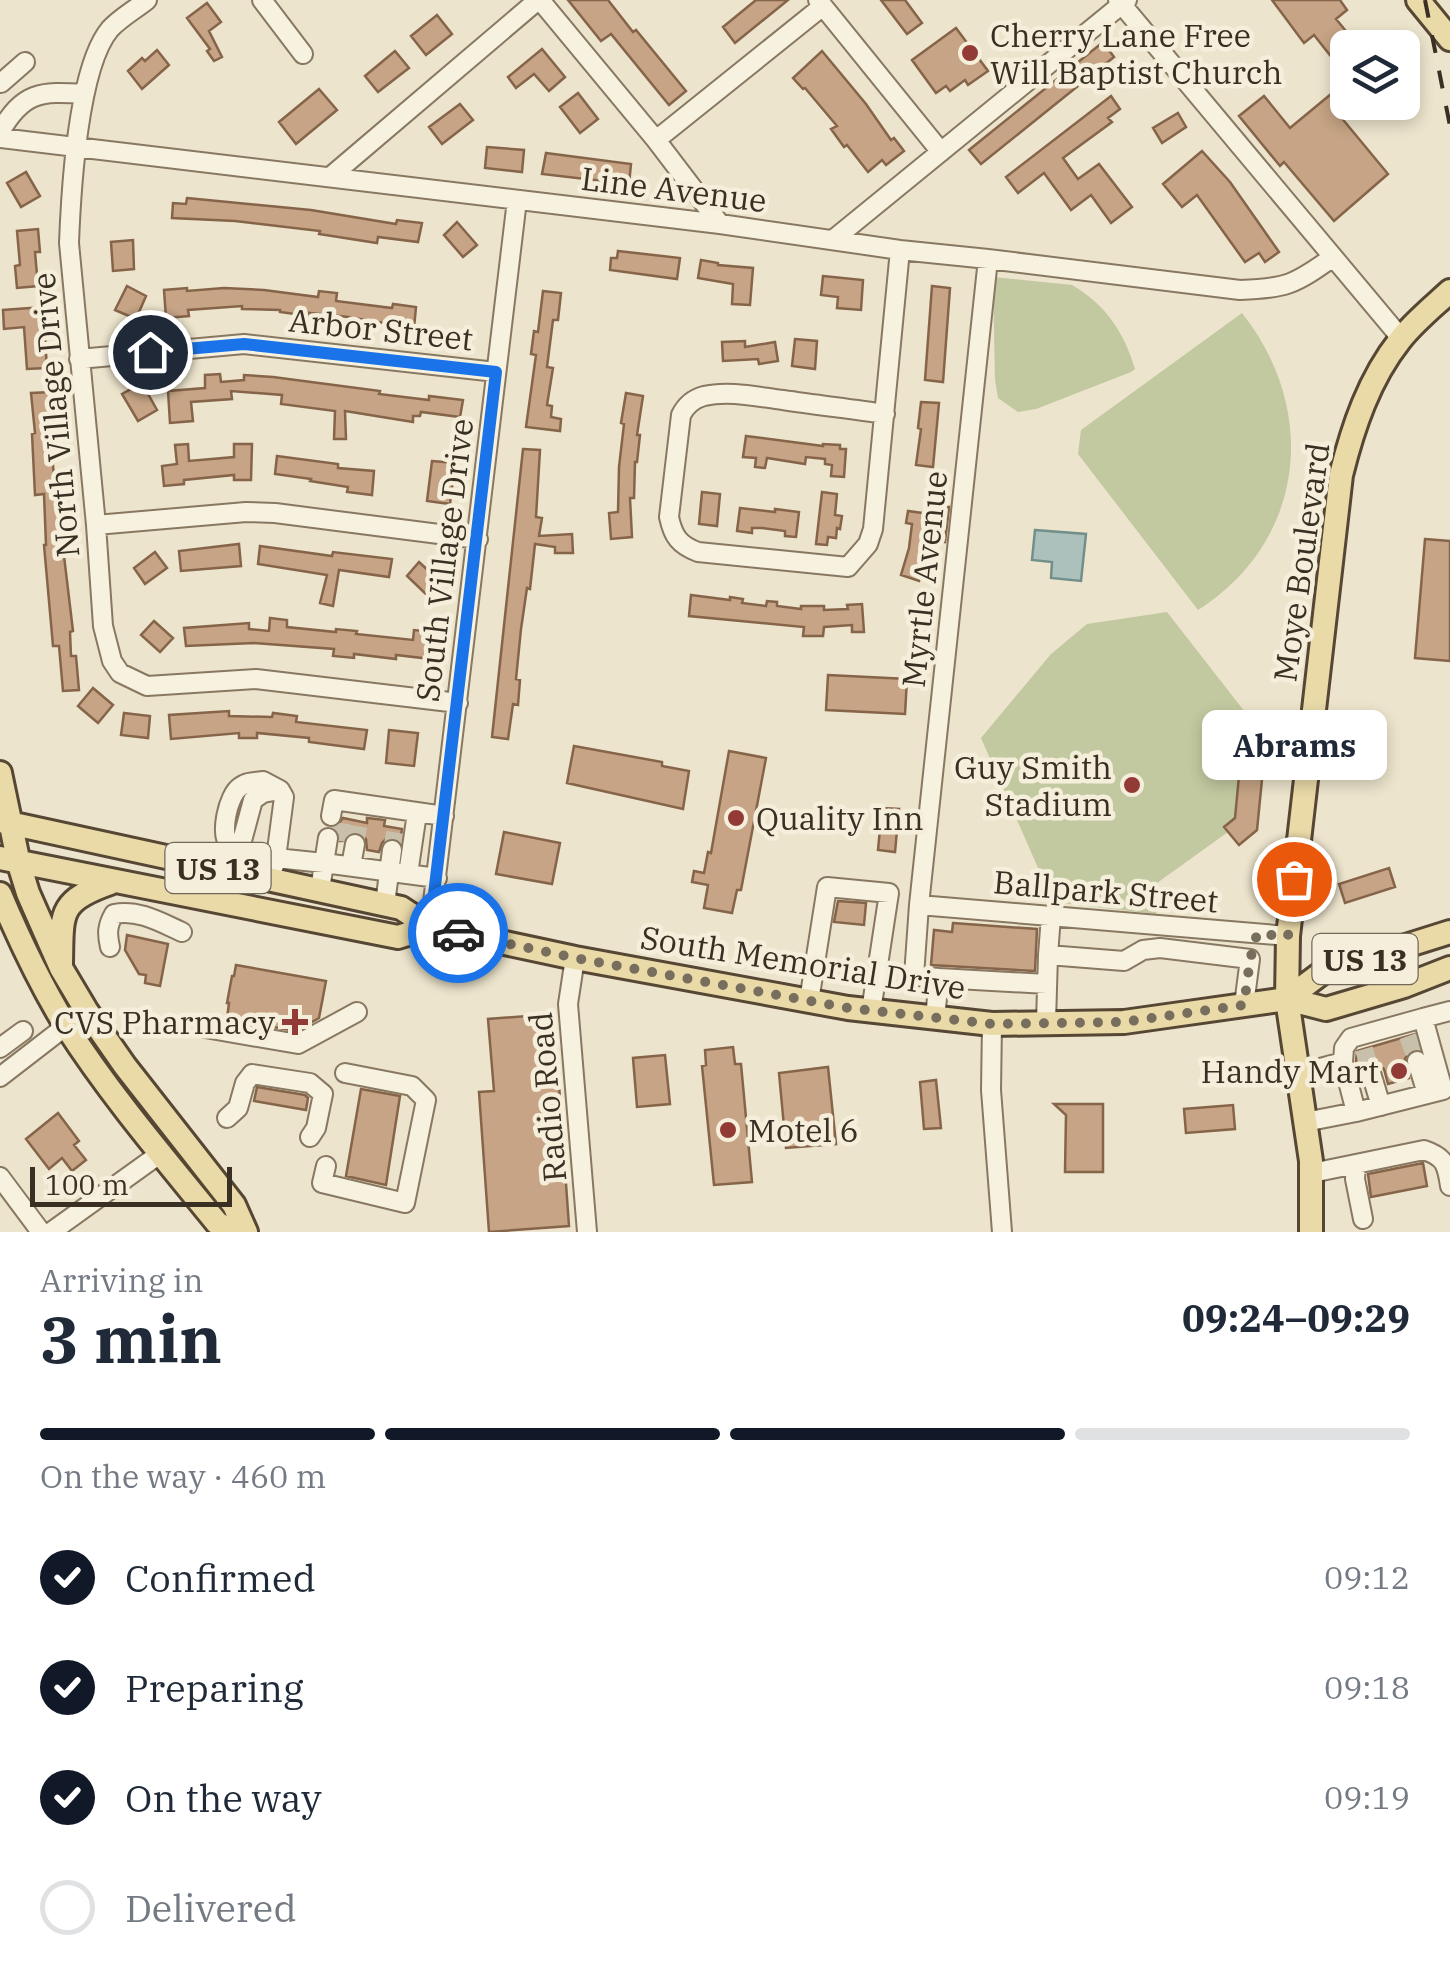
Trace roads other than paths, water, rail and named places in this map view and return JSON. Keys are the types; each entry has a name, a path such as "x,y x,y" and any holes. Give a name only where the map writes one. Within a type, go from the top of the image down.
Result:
{"main road":[{"path":"1418,0 1450,39"},
{"name":"Moye Boulevard","path":"1312,1232 1312,1173 1287,998 1288,936 1341,474 1350,437 1372,384 1400,338 1450,290"},
{"path":"0,773 10,861 61,968 125,1066 234,1204 246,1232"},
{"name":"South Memorial Drive","path":"6,822 274,869 320,890 401,908 430,928 575,958 870,1011 992,1024 1124,1022 1287,998 1326,1009 1450,968"},
{"name":"South Memorial Drive","path":"10,861 398,938 430,928"},
{"path":"61,968 62,928 71,903 82,893 114,882"},
{"path":"0,894 66,1026 108,1087 217,1223 232,1232"},
{"name":"South Memorial Drive","path":"1287,998 1323,972 1450,932"}],"street":[{"name":"North Village Drive","path":"147,0 111,29 94,57 84,94 69,243 103,626 112,661 120,673 147,686 256,679 458,703"},
{"path":"262,0 304,54"},
{"path":"330,178 539,0 656,140 720,224"},
{"path":"834,239 1122,1 1400,338"},
{"path":"656,140 820,3 941,152"},
{"path":"19,104 1,82 25,62"},
{"path":"0,135 26,99 52,92 84,94"},
{"name":"Line Avenue","path":"0,135 77,148 1240,290 1276,289 1300,281 1333,258"},
{"name":"South Village Drive","path":"430,928 517,200"},
{"path":"885,414 724,394 696,399 680,415 669,516 672,530 679,542 698,552 848,567 868,544 873,529 885,414 900,250"},
{"name":"Myrtle Avenue","path":"938,978 914,976 988,259"},
{"name":"Arbor Street","path":"79,360 244,344 496,372"},
{"path":"96,525 275,513 478,539"},
{"path":"236,861 224,830 234,793 244,784 262,781 280,790 284,797 274,869 337,864 437,878"},
{"path":"348,812 444,816"},
{"path":"385,904 398,872 404,817"},
{"path":"320,890 337,864 341,841 337,864"},
{"path":"392,850 398,872"},
{"path":"808,1001 827,887 889,893 870,1011"},
{"name":"Ballpark Street","path":"919,905 1288,936"},
{"path":"110,947 107,934 114,914 147,916 182,932"},
{"path":"1046,1022 1051,916"},
{"path":"1244,1005 1257,934"},
{"path":"1048,955 1124,961 1143,950 1160,948 1250,960"},
{"name":"Radio Road","path":"575,958 568,1004 587,1232"},
{"path":"935,1018 938,978 1047,984"},
{"path":"1305,1122 1443,1090 1405,1026 1376,995"},
{"path":"1356,1112 1343,1062 1344,1048 1351,1038 1363,1042 1450,1011"},
{"path":"205,1028 298,1044 357,1012"},
{"path":"992,1024 992,1090 1002,1232"},
{"path":"0,1077 66,1026"},
{"path":"4,1046 24,1031"},
{"path":"1416,1061 1427,1094"},
{"path":"1298,1074 1343,1062"},
{"path":"1371,1072 1380,1106"},
{"path":"326,1166 322,1184 405,1203 426,1100 412,1086 345,1073"},
{"path":"227,1118 238,1108 245,1082 252,1074 310,1083 323,1094 316,1128 310,1136"},
{"path":"1312,1173 1424,1150 1438,1154 1447,1169 1450,1186"},
{"path":"0,1177 42,1231 161,1153"},
{"path":"1356,1164 1363,1219"}],"water":[{"path":"1035,530 1086,534 1081,581 1051,578 1052,562 1032,560"}],"tunnel":[{"path":"339,841 342,818"},
{"path":"355,844 359,821"},
{"path":"392,850 396,828"},
{"path":"1408,1036 1417,1061"},
{"path":"1364,1049 1371,1073"}],"railway":[{"path":"1425,0 1450,126"}],"place":[{"name":"Cherry Lane Free Will Baptist Church","path":"970,53"},
{"name":"Guy Smith Stadium","path":"1132,785"},
{"name":"Quality Inn","path":"736,818"},
{"name":"Abrams","path":"1294,879"},
{"name":"CVS Pharmacy","path":"295,1022"},
{"name":"Handy Mart","path":"1399,1071"},
{"name":"Motel 6","path":"728,1130"}]}
